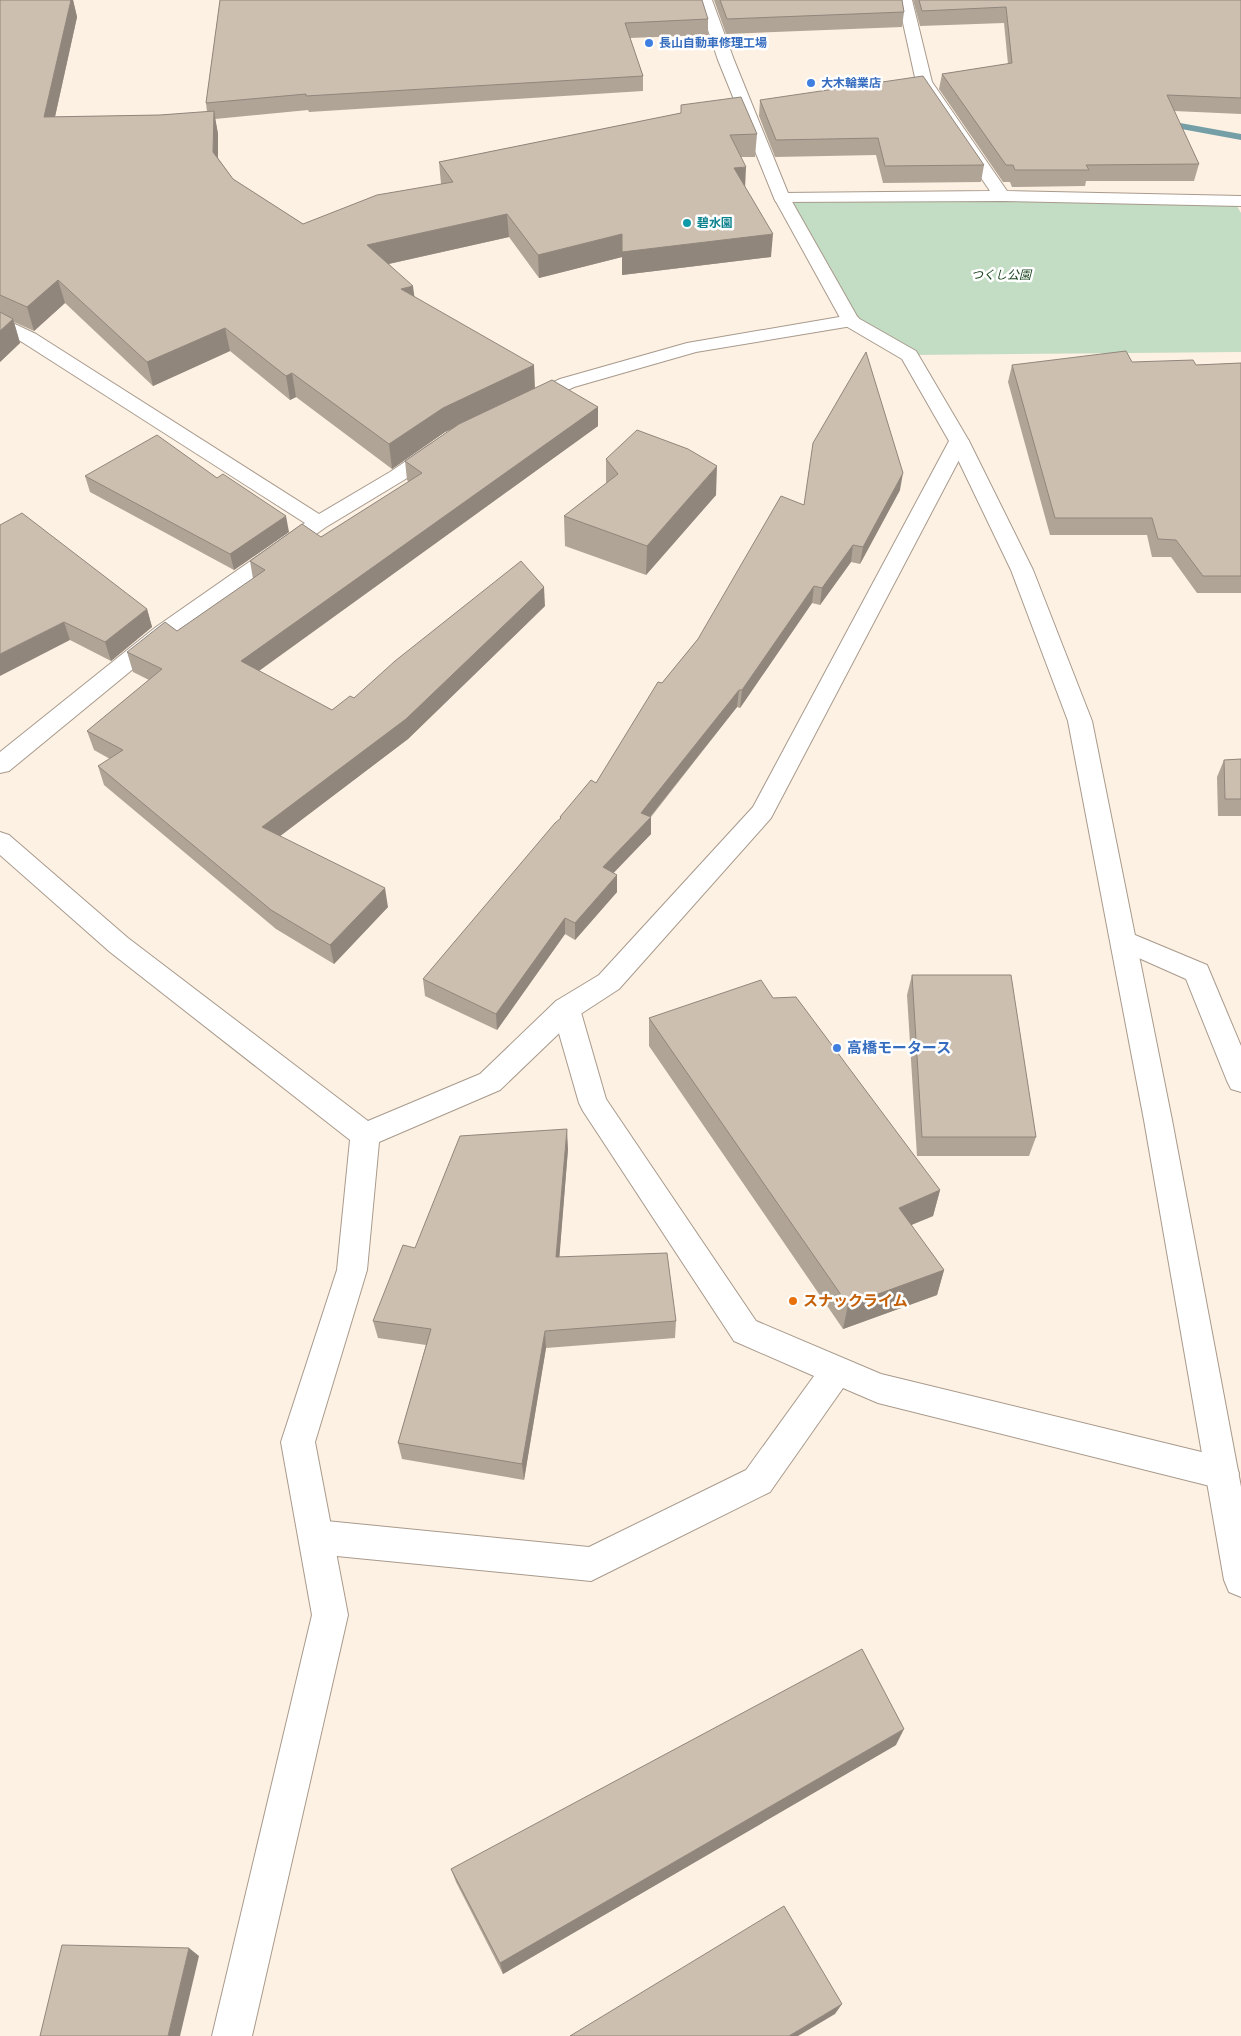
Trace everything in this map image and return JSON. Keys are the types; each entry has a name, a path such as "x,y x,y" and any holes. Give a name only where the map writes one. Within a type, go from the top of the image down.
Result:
{"street":[{"path":"705,0 726,60 782,198 851,321 909,355 959,441 1022,570 1080,721 1158,1120 1241,1580"},
{"path":"904,0 924,82 1002,196"},
{"path":"782,198 1002,196 1241,201"},
{"path":"514,408 567,382 694,347 851,321"},
{"path":"0,323 37,343 319,523"},
{"path":"0,765 164,632 319,523 397,476 453,438"},
{"path":"365,1135 490,1082 566,1009 609,982 762,812 959,441"},
{"path":"0,841 119,945 365,1135"},
{"path":"1123,940 1197,972 1241,1081"},
{"path":"566,1009 593,1104 745,1331 878,1388 1222,1473"},
{"path":"232,2036 330,1615 298,1442 352,1270 365,1135"},
{"path":"316,1536 590,1564 758,1481 837,1370"}],"green space":[{"name":"つくし公園","path":"782,198 1234,201 1241,213 1241,352 909,355 851,321"}],"building":[{"path":"0,0 71,0 44,117 160,115 214,111 213,152 233,179 303,224 377,195 453,182 439,162 681,113 681,105 741,97 757,134 730,135 746,167 734,168 773,234 622,252 622,234 538,255 507,214 367,245 413,286 401,289 534,365 443,408 389,444 292,373 286,376 225,328 147,362 58,280 27,307 0,295"},
{"path":"220,0 702,0 708,19 625,23 643,76 306,96 306,94 206,103"},
{"path":"720,0 902,0 904,12 727,19"},
{"path":"919,0 1241,0 1241,98 1167,95 1199,164 1086,165 1089,170 1015,170 1013,165 1006,165 942,74 1012,63 1006,7 922,11"},
{"path":"923,76 984,165 885,166 878,138 776,140 760,100"},
{"path":"0,312 13,319 0,331"},
{"path":"1126,351 1132,362 1193,360 1196,365 1241,363 1241,576 1203,576 1176,540 1158,539 1152,518 1055,518 1012,365"},
{"path":"866,352 903,473 863,547 853,545 822,588 814,586 742,690 739,690 641,813 651,817 603,867 617,875 575,923 565,918 496,1014 423,979 561,818 591,780 596,783 658,682 662,683 698,639 781,496 804,505 813,443"},
{"path":"552,380 598,407 241,661 332,710 350,696 354,698 395,661 521,561 544,587 406,719 262,827 385,888 330,945 271,910 98,766 123,750 87,731 162,669 127,652 165,622 177,631 265,570 250,561 302,524 321,537 422,473 405,461 459,424"},
{"path":"637,430 688,449 717,466 647,546 564,516 618,474 606,459"},
{"path":"157,435 217,478 223,474 286,516 230,554 85,476"},
{"path":"22,513 147,609 105,642 64,622 0,654 0,525"},
{"path":"1241,759 1241,799 1225,799 1224,760"},
{"path":"912,975 1011,975 1036,1137 922,1137"},
{"path":"761,980 773,998 796,997 940,1190 899,1208 944,1270 848,1305 649,1018"},
{"path":"567,1129 556,1257 667,1253 676,1321 545,1331 522,1464 398,1443 431,1329 373,1321 403,1245 415,1248 460,1136"},
{"path":"862,1649 904,1729 500,1963 451,1869"},
{"path":"784,1906 842,2004 789,2036 570,2036"},
{"path":"62,1945 189,1948 168,2036 40,2036"}],"waterway":[{"path":"1158,122 1241,137"}],"place":[{"name":"長山自動車修理工場","path":"649,43"},
{"name":"大木輪業店","path":"811,83"},
{"name":"碧水園","path":"687,223"},
{"name":"高橋モータース","path":"837,1048"},
{"name":"スナックライム","path":"793,1301"}]}
